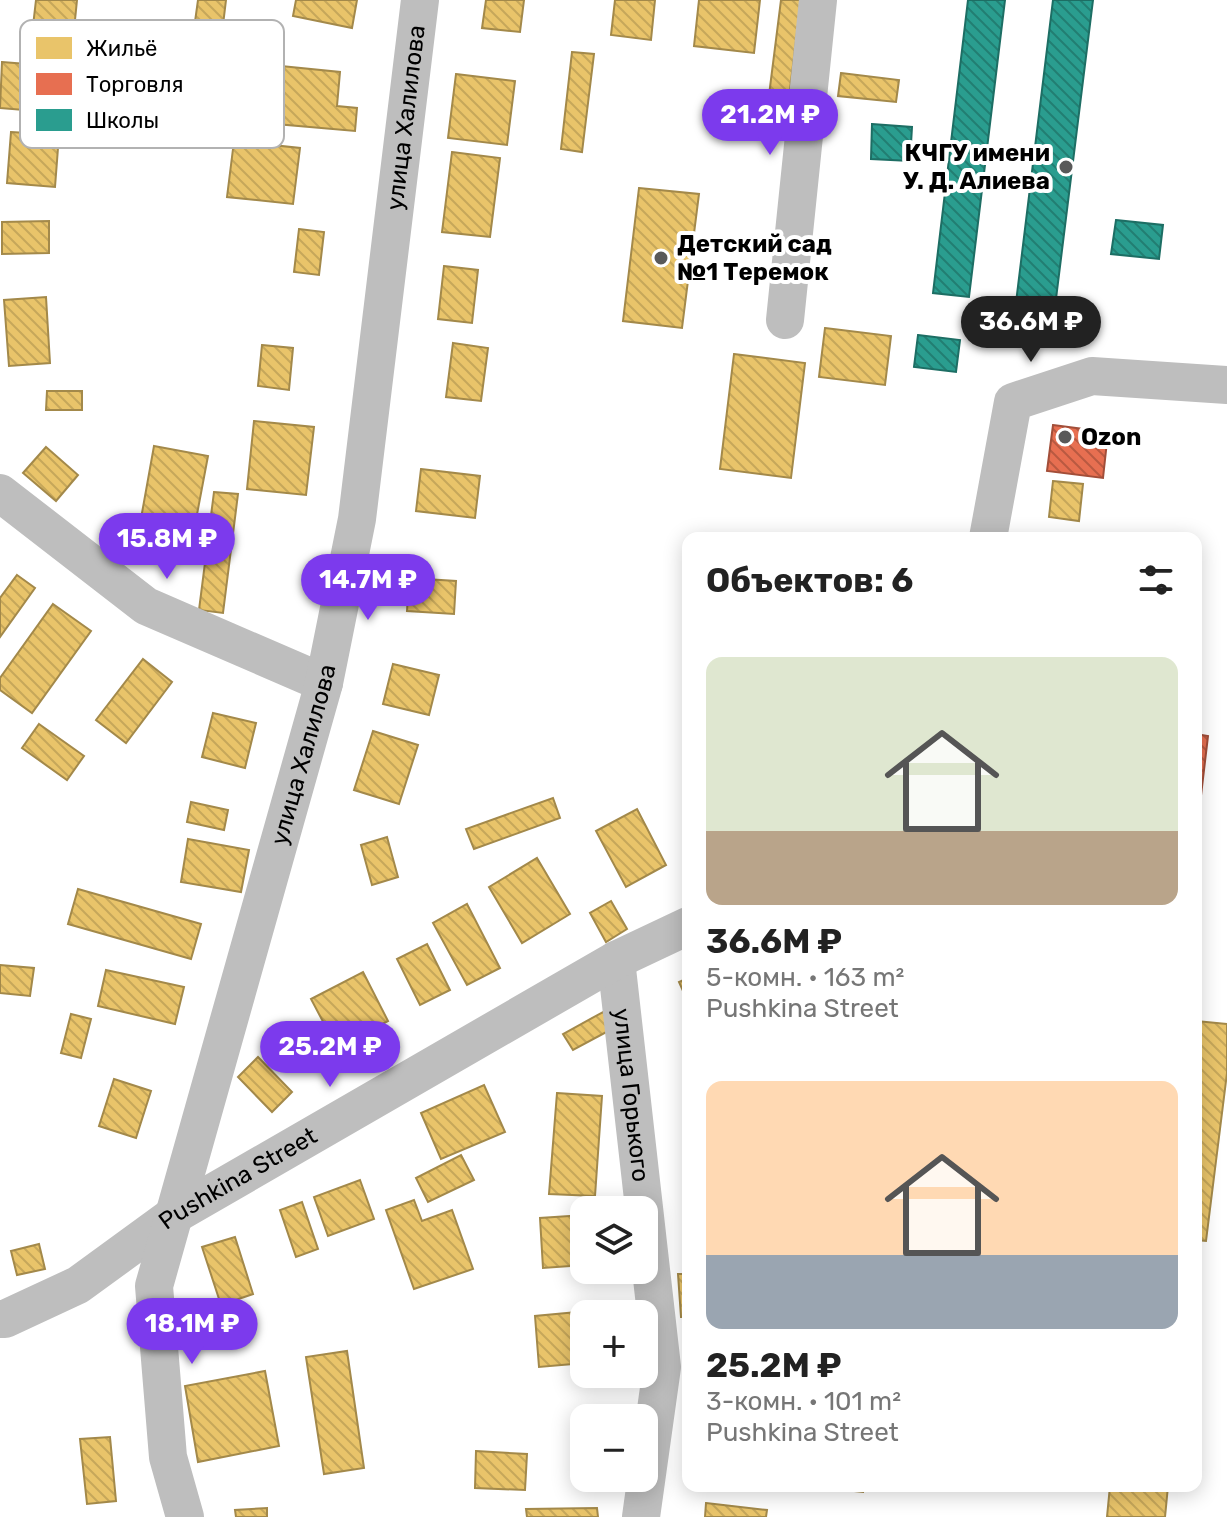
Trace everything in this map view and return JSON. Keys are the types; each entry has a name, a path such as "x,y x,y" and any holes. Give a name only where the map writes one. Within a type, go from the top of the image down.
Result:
{"street":[{"name":"улица Халилова","path":"185,1517 168,1457 154,1286 324,683 357,519 420,0"},
{"path":"785,320 818,0"},
{"path":"989,532 1013,402 1092,376 1227,385"},
{"path":"0,493 146,606 324,683"},
{"name":"Pushkina Street","path":"3,1319 78,1285 174,1215 616,960 682,929"},
{"name":"улица Горького","path":"616,960 662,1367 641,1517"}],"building: Жильё":[{"path":"36,0 77,0 75,20 34,20"},
{"path":"198,0 226,0 224,20 195,20"},
{"path":"296,0 357,0 352,28 293,16"},
{"path":"486,0 524,0 520,32 482,28"},
{"path":"615,0 655,0 651,40 611,35"},
{"path":"699,0 760,0 754,53 694,46"},
{"path":"781,0 801,0 786,122 766,119"},
{"path":"572,52 594,54 582,152 561,149"},
{"path":"2,62 20,63 20,110 0,108"},
{"path":"284,66 340,72 337,106 357,108 355,131 284,125"},
{"path":"841,73 899,80 896,102 838,96"},
{"path":"456,74 515,81 507,145 448,138"},
{"path":"11,132 20,133 20,148 58,148 55,187 7,183"},
{"path":"233,148 300,148 293,204 227,197"},
{"path":"452,152 500,158 490,237 442,232"},
{"name":"Детский сад №1 Теремок","path":"639,188 699,194 682,328 623,321"},
{"path":"49,221 49,253 2,254 2,222"},
{"path":"299,229 324,232 319,275 294,272"},
{"path":"444,266 478,270 472,323 438,319"},
{"path":"46,297 50,363 9,366 4,300"},
{"path":"825,328 891,336 885,385 819,377"},
{"path":"453,343 488,348 481,401 446,397"},
{"path":"262,345 293,348 289,390 258,386"},
{"path":"734,354 805,363 791,478 720,469"},
{"path":"47,391 82,391 82,410 46,410"},
{"path":"254,421 314,427 306,495 247,489"},
{"path":"154,446 208,456 195,525 172,521 165,558 135,552"},
{"path":"46,447 78,475 56,501 23,473"},
{"path":"421,469 480,476 475,518 416,511"},
{"path":"1053,481 1083,484 1079,521 1049,517"},
{"path":"214,492 238,494 223,613 199,610"},
{"path":"17,575 35,588 0,637 0,598"},
{"path":"409,578 456,581 454,614 407,611"},
{"path":"53,604 91,631 32,713 0,690 0,678"},
{"path":"143,659 172,682 126,743 96,720"},
{"path":"393,664 439,675 429,715 383,704"},
{"path":"213,713 256,723 245,768 202,757"},
{"path":"39,724 84,756 67,780 22,748"},
{"path":"373,731 418,745 399,804 354,790"},
{"path":"553,798 560,818 474,849 466,829"},
{"path":"191,802 228,810 224,830 187,822"},
{"path":"637,809 666,865 626,887 596,831"},
{"path":"387,837 398,877 372,885 361,845"},
{"path":"188,839 249,850 241,892 181,882"},
{"path":"537,858 570,914 522,943 489,887"},
{"path":"78,889 201,924 191,959 68,924"},
{"path":"611,901 627,929 606,942 590,913"},
{"path":"467,904 500,968 467,985 433,923"},
{"path":"427,944 450,990 420,1005 397,959"},
{"path":"0,965 34,968 30,996 0,993"},
{"path":"106,970 184,987 175,1024 98,1006"},
{"path":"363,972 388,1021 337,1048 311,999"},
{"path":"603,1012 612,1029 573,1050 563,1034"},
{"path":"71,1014 91,1019 81,1058 61,1053"},
{"path":"1202,1022 1227,1024 1227,1073 1206,1241 1202,1241"},
{"path":"258,1057 292,1092 272,1112 238,1077"},
{"path":"114,1079 151,1091 136,1138 99,1126"},
{"path":"484,1085 505,1132 441,1159 421,1113"},
{"path":"557,1093 602,1096 595,1196 549,1194"},
{"path":"461,1155 474,1180 428,1202 416,1178"},
{"path":"360,1180 374,1219 328,1236 314,1197"},
{"path":"414,1200 422,1221 452,1210 473,1269 414,1289 386,1210"},
{"path":"302,1202 318,1249 296,1257 280,1210"},
{"path":"570,1216 570,1266 543,1268 540,1218"},
{"path":"235,1237 253,1294 221,1305 202,1247"},
{"path":"39,1244 45,1269 17,1275 11,1251"},
{"path":"678,1274 682,1274 681,1317"},
{"path":"570,1313 570,1364 539,1367 535,1316"},
{"path":"347,1351 364,1468 324,1474 306,1357"},
{"path":"265,1371 279,1446 198,1462 185,1386"},
{"path":"110,1437 116,1501 87,1504 80,1439"},
{"path":"476,1451 527,1454 525,1490 475,1488"},
{"path":"1109,1492 1167,1492 1165,1517 1107,1517"},
{"path":"706,1503 767,1510 766,1517 705,1517"},
{"path":"267,1508 267,1517 236,1517 235,1510"},
{"path":"597,1508 598,1517 527,1517 526,1509"}],"building: Торговля":[{"path":"1053,425 1108,432 1103,478 1047,471"},
{"path":"1202,735 1208,736 1202,787"}],"building: Школы":[{"path":"968,0 1005,0 969,297 933,293"},
{"path":"1053,0 1093,0 1052,331 1013,327"},
{"path":"872,124 912,127 910,161 871,159"},
{"path":"1116,220 1163,225 1159,259 1111,254"},
{"path":"918,335 960,340 956,372 914,367"}],"place":[{"name":"КЧГУ имени У. Д. Алиева","path":"1066,167"},
{"name":"Детский сад №1 Теремок","path":"661,258"},
{"name":"Ozon","path":"1065,437"}]}
